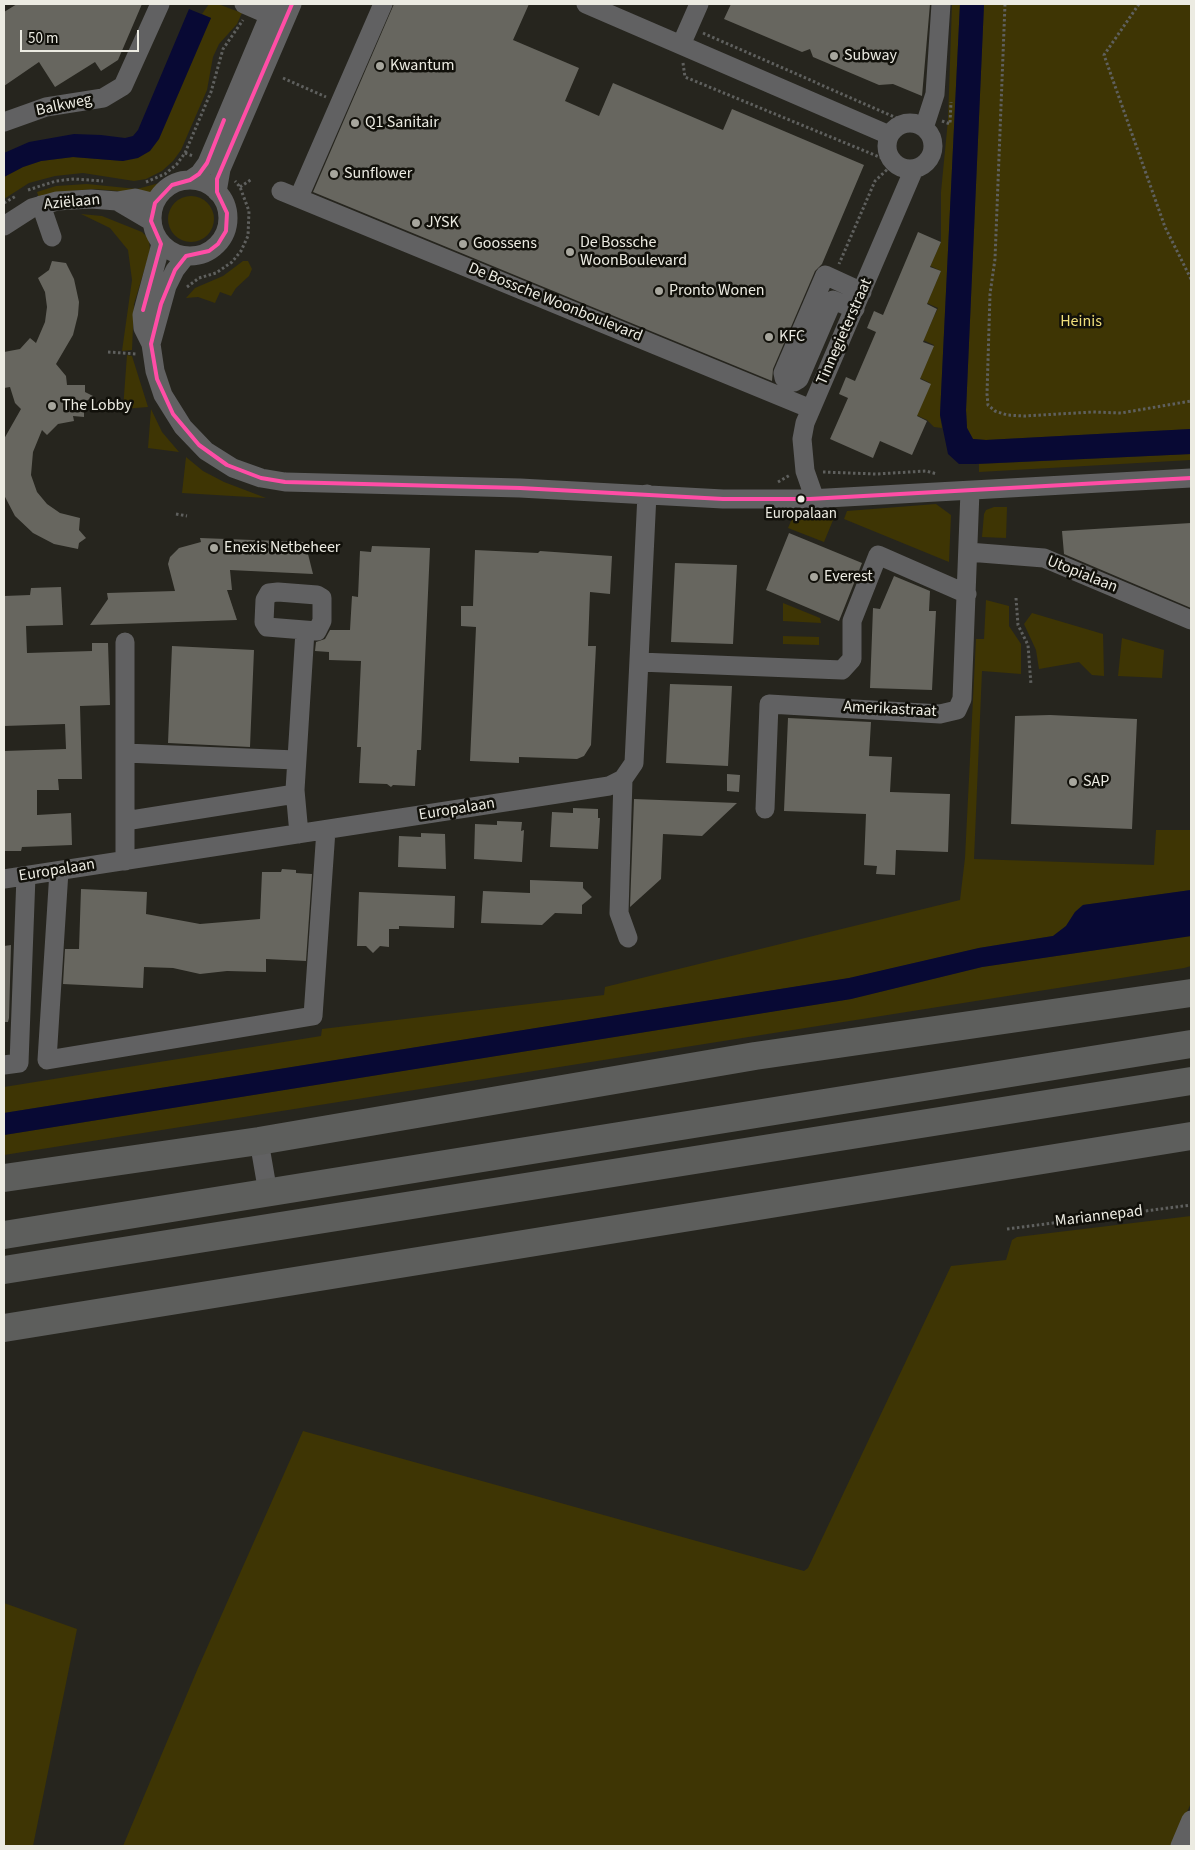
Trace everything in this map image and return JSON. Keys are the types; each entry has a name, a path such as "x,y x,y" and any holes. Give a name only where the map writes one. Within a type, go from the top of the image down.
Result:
{"highway":[{"path":"4,1178 259,1141 756,1056 1191,993"},
{"path":"4,1235 1191,1044"},
{"path":"4,1270 1191,1082"},
{"path":"4,1328 1191,1136"},
{"path":"1137,1144 1191,1143"}],"street":[{"name":"Balkweg","path":"4,122 46,107 103,98 123,86 160,4"},
{"path":"162,244 169,250 186,256 208,251 218,244 226,231 227,213 217,192 214,166 276,13 292,4"},
{"path":"299,197 383,4"},
{"path":"586,4 889,135"},
{"path":"681,45 699,4"},
{"path":"916,126 935,94 941,4"},
{"path":"246,5 276,13"},
{"path":"916,126 932,140 932,155 921,167 914,169 899,167 894,163 887,150 889,135 894,129 916,126"},
{"path":"214,166 190,180 172,185 164,191 153,212 162,244 142,315 143,328 151,349 163,395 183,427 200,445 219,460 261,478 285,482 447,486 723,499 809,499 1191,478"},
{"name":"Tinnegieterstraat","path":"809,499 812,491 805,471 802,439 811,409 905,195 914,169"},
{"path":"190,180 209,186 217,192"},
{"name":"De Bossche Woonboulevard","path":"281,191 811,409"},
{"name":"Aziëlaan","path":"4,226 41,205 72,200 117,201 136,198 153,212"},
{"path":"41,205 52,237"},
{"path":"151,349 167,286 175,270 186,256"},
{"path":"855,309 833,300 799,379 794,382 784,378 783,373 825,275 862,292"},
{"name":"Amerikastraat","path":"765,809 769,704 940,714 957,710 962,699 970,491"},
{"path":"628,938 619,913 624,779 634,763 647,494"},
{"name":"Utopialaan","path":"968,552 1044,558 1191,620"},
{"path":"639,662 842,670 852,659 852,621 878,555 967,594"},
{"path":"299,834 295,794 296,760 305,631"},
{"path":"125,642 125,861"},
{"path":"125,754 296,760"},
{"name":"Europalaan","path":"4,879 609,786 624,779"},
{"path":"125,821 295,794"},
{"path":"59,871 47,1060 313,1016 326,830"},
{"path":"4,1065 19,1063 26,876"},
{"path":"259,1141 268,1193"},
{"path":"1180,1846 1191,1820"}],"path":[{"path":"1005,4 995,259 990,294 988,405 1001,413 1024,416 1093,412 1121,413 1191,401"},
{"path":"1139,4 1104,55 1165,227 1191,279"},
{"path":"165,174 177,164 185,153 211,92 223,49 230,36 240,25 246,5"},
{"path":"702,32 916,126"},
{"path":"681,45 685,77 894,163 875,181 833,278"},
{"path":"283,78 340,102"},
{"path":"181,293 199,278 216,272 232,262 241,251 248,236 249,223 247,205 240,187 214,166 185,153"},
{"path":"240,187 252,179"},
{"path":"108,352 151,349"},
{"path":"774,484 791,474 805,471 876,474 926,471 941,475"},
{"path":"176,514 187,516"},
{"path":"1016,598 1018,625 1028,645 1031,685"},
{"name":"Mariannepad","path":"1007,1229 1191,1205"}],"green space":[{"path":"209,4 218,4 242,13 237,24 219,44 213,57 207,90 181,150 173,161 162,171 146,179 134,181 83,173 55,176 29,183 4,199 4,177 23,167 41,161 73,157 123,161 211,18 202,14"},
{"path":"952,4 960,4 940,415 942,428 934,427 927,420 916,415 930,383 920,378 934,345 923,340 938,308 927,303 941,271 930,266 941,242 941,192 948,120"},
{"name":"Heinis","path":"984,4 1191,4 1191,429 986,440 973,439 967,428 966,410"},
{"path":"163,182 155,194 94,189 58,192 39,198 37,192 56,186 87,184 137,189"},
{"path":"186,196 196,196 210,206 214,219 210,232 204,238 196,242 186,242 172,232 168,224 168,214 178,200"},
{"path":"81,214 102,216 142,232 149,239 150,251 134,304 132,350 122,351 132,280 128,250 110,228"},
{"path":"243,261 248,261 252,269 249,276 236,288 231,296 220,292 215,303 198,297 186,298 195,288 223,276"},
{"path":"127,355 132,356 148,407 123,409"},
{"path":"151,409 162,432 179,452 148,448"},
{"path":"1191,454 1191,460 979,472 979,464"},
{"path":"186,457 203,471 224,482 266,498 182,493"},
{"path":"936,504 951,515 949,562 844,519 847,511"},
{"path":"994,507 1007,507 1006,538 982,537 984,514 986,510"},
{"path":"795,512 836,513 824,542 788,528"},
{"path":"986,600 1009,606 1009,626 1021,644 1021,674 982,671 974,859 1154,865 1156,830 1191,830 1191,890 1083,905 1075,912 1066,926 1053,936 979,948 850,978 4,1113 4,1087 321,1036 322,1029 604,995 605,987 960,900 965,858 976,639 984,639"},
{"path":"783,603 820,618 821,623 783,621"},
{"path":"1032,613 1103,634 1104,676 1092,675 1079,662 1039,669 1036,650 1024,624"},
{"path":"783,636 819,637 819,645 783,644"},
{"path":"1122,638 1164,650 1162,678 1118,676"},
{"path":"1191,936 1191,966 1184,968 4,1155 4,1135 851,999 982,967"},
{"path":"1191,1216 1191,1803 1172,1846 123,1846 198,1668 303,1431 804,1571 808,1568 951,1266 1006,1260 1012,1240 1017,1237"},
{"path":"4,1603 77,1629 33,1846 4,1846"}],"shaded area":[{"path":"960,4 984,4 966,410 967,428 973,439 986,440 1191,429 1191,454 959,464 948,454 940,415"},
{"path":"189,9 211,18 159,139 150,151 138,158 123,161 73,157 41,161 23,167 4,177 4,153 29,142 74,134 125,138 133,136 138,130"},
{"path":"1191,890 1191,936 982,967 851,999 4,1135 4,1113 849,978 979,948 1053,936 1066,926 1075,912 1083,905"}],"building":[{"path":"17,4 142,4 118,60 101,71 95,62 55,87 39,62 4,86 4,12"},
{"path":"394,4 529,4 513,40 579,68 565,101 599,116 613,83 723,130 732,109 864,165 822,264 815,271 773,369 772,381 313,192"},
{"path":"731,4 930,4 922,96 893,84 879,85 813,57 810,49 802,52 724,19"},
{"path":"918,232 941,242 930,267 941,271 927,304 937,309 923,342 934,346 920,379 931,384 917,416 927,421 912,455 880,441 873,458 830,439 848,398 839,394 846,377 855,381 876,332 867,328 874,311 883,315"},
{"name":"The Lobby","path":"52,261 66,263 74,279 79,302 73,335 56,364 66,376 67,385 85,385 85,392 93,396 84,403 84,417 73,416 74,421 58,424 47,435 42,430 33,452 31,475 37,492 47,504 60,513 80,518 79,530 86,538 79,543 78,549 54,544 33,533 15,516 4,495 4,439 21,409 15,403 10,387 4,388 4,352 20,349 30,338 36,343 45,322 47,307 45,292 38,278 49,270"},
{"path":"1191,523 1191,608 1064,554 1062,531"},
{"name":"Everest","path":"789,533 862,563 839,621 766,590"},
{"path":"200,538 305,542 313,574 230,570 232,590 227,590 237,620 90,625 108,599 107,593 175,591 168,564 170,557 179,548 201,542"},
{"path":"372,546 430,548 421,750 417,750 415,786 393,785 391,787 387,784 359,783 361,747 357,747 361,661 329,660 329,652 315,651 316,642 325,639 330,630 350,630 352,596 358,597 360,551 371,552"},
{"path":"475,550 538,553 540,551 612,556 610,594 590,592 588,646 596,646 591,745 584,756 577,759 519,757 519,763 470,761 476,627 461,626 461,606 473,606"},
{"path":"675,563 737,565 733,644 671,642"},
{"path":"894,576 930,591 929,611 936,611 932,690 870,688 873,608 880,609"},
{"path":"61,587 63,625 26,626 27,653 92,651 92,643 108,643 110,705 80,706 82,779 58,779 59,790 37,790 37,815 71,813 72,845 22,847 21,851 4,851 4,751 66,749 65,724 4,726 4,596 30,595 31,588"},
{"path":"172,646 254,650 250,747 168,743"},
{"path":"670,684 732,686 728,766 666,763"},
{"name":"SAP","path":"1050,715 1137,719 1132,829 1011,824 1015,716"},
{"path":"788,718 871,722 869,756 892,757 890,792 950,794 948,852 896,850 895,875 876,874 877,866 864,865 866,814 784,811"},
{"path":"727,774 740,775 739,792 727,791"},
{"path":"634,799 737,803 702,836 663,834 661,879 630,907"},
{"path":"573,808 598,809 598,818 600,818 598,849 550,847 552,812 573,813"},
{"path":"497,821 522,822 521,831 524,830 522,862 474,859 475,824 497,825"},
{"path":"421,833 445,834 446,869 398,867 399,836 421,837"},
{"path":"282,869 296,870 296,873 312,874 306,961 266,959 266,972 227,971 200,974 173,968 144,967 143,988 63,984 65,949 79,949 81,889 147,892 146,914 200,924 260,919 262,872 281,872"},
{"path":"530,880 583,882 583,888 592,897 582,905 582,914 555,913 542,925 481,923 483,891 530,893"},
{"path":"359,892 455,896 454,928 399,926 399,929 389,929 389,947 380,946 373,953 366,946 357,946"},
{"path":"11,945 9,1018 8,1022 4,1022 4,946"}],"transit line":[{"path":"292,4 217,179 217,192 227,213 226,231 218,244 209,251 186,256 175,270 161,304 151,344 157,379 173,414 199,445 227,465 261,478 285,482 520,488 723,499 809,499 1191,478"},
{"path":"143,310 161,244 151,221 155,203 172,185 190,180 199,174 207,163 224,120"}],"place":[{"name":"Subway","path":"834,56"},
{"name":"Kwantum","path":"380,66"},
{"name":"Q1 Sanitair","path":"355,123"},
{"name":"Sunflower","path":"334,174"},
{"name":"JYSK","path":"416,223"},
{"name":"Goossens","path":"463,244"},
{"name":"De Bossche WoonBoulevard","path":"570,252"},
{"name":"Pronto Wonen","path":"659,291"},
{"name":"KFC","path":"769,337"},
{"name":"The Lobby","path":"52,406"},
{"name":"Europalaan","path":"801,499"},
{"name":"Enexis Netbeheer","path":"214,548"},
{"name":"Everest","path":"814,577"},
{"name":"SAP","path":"1073,782"}]}
